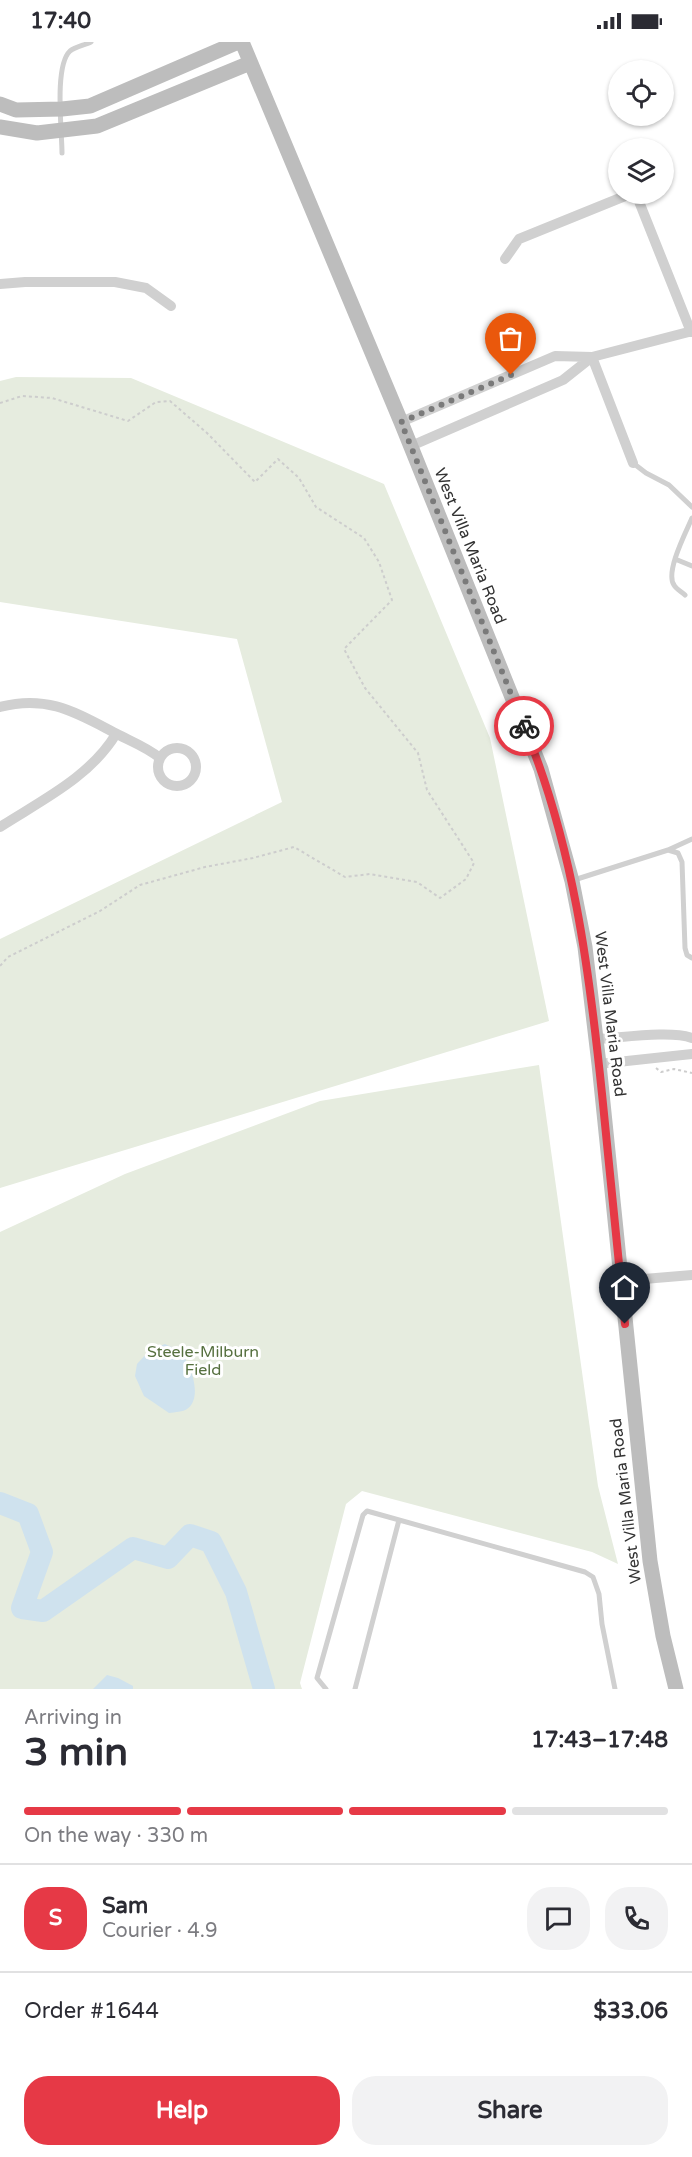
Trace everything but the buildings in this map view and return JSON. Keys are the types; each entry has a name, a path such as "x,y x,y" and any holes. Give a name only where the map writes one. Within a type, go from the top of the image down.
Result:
{"main road":[{"path":"0,104 16,110 90,106 240,42"},
{"name":"West Villa Maria Road","path":"240,42 411,446 542,769 572,881 585,947 599,1064 650,1561 663,1636 676,1689"},
{"path":"0,127 37,133 97,126 250,63"}],"street":[{"path":"505,258 519,239 608,203"},
{"path":"401,422 555,356 592,357 692,332 640,204"},
{"path":"0,284 115,282 146,288 171,306"},
{"path":"411,446 563,380 592,357"},
{"path":"592,357 633,463"},
{"path":"0,707 10,704 40,703 64,707 160,758"},
{"path":"0,827 75,780 106,752 116,734"},
{"path":"596,1039 658,1035 692,1038"},
{"path":"599,1064 692,1054"},
{"path":"620,1281 692,1275"}],"lane":[{"path":"62,153 61,74 64,60 70,50 91,42"},
{"path":"633,463 669,485 692,507"},
{"path":"685,595 674,585 671,576 675,559 692,518"},
{"path":"675,559 692,566"},
{"path":"572,881 668,850 692,839"},
{"path":"668,850 678,853 682,862 685,948 687,955 692,958"},
{"path":"326,1689 317,1678 363,1515 367,1511 519,1552 585,1572 593,1577 599,1594 615,1689"},
{"path":"355,1689 399,1520"}],"path":[{"path":"0,403 22,396 52,398 128,421 156,402 170,401 207,432 255,482 278,459 299,478 316,507 364,538 379,562 392,600 344,649 365,688 418,753 427,790 474,863 466,879 440,898 417,882 370,874 345,877 294,847 205,867 140,885 100,911 8,957 0,966"}],"green space":[{"path":"16,377 131,378 384,484 490,738 549,1021 0,1188 0,939 282,802 237,639 0,602 0,381"},
{"name":"Steele-Milburn Field","path":"539,1065 598,1486 618,1564 592,1552 362,1491 346,1504 300,1683 302,1689 0,1689 0,1232 125,1174 320,1101"}],"water":[{"path":"165,1344 183,1355 191,1370 195,1388 192,1404 187,1409 169,1413 144,1396 135,1376 137,1364 150,1350"},
{"path":"107,1675 133,1686 133,1689 93,1689"}],"waterway":[{"path":"0,1503 28,1514 42,1552 22,1608 43,1611 133,1548 168,1558 190,1535 211,1542 236,1592 264,1689"}],"way so far":[{"path":"511,375 401,422 524,726"}],"route":[{"path":"524,726 542,769 572,881 585,947 625,1324"}]}
